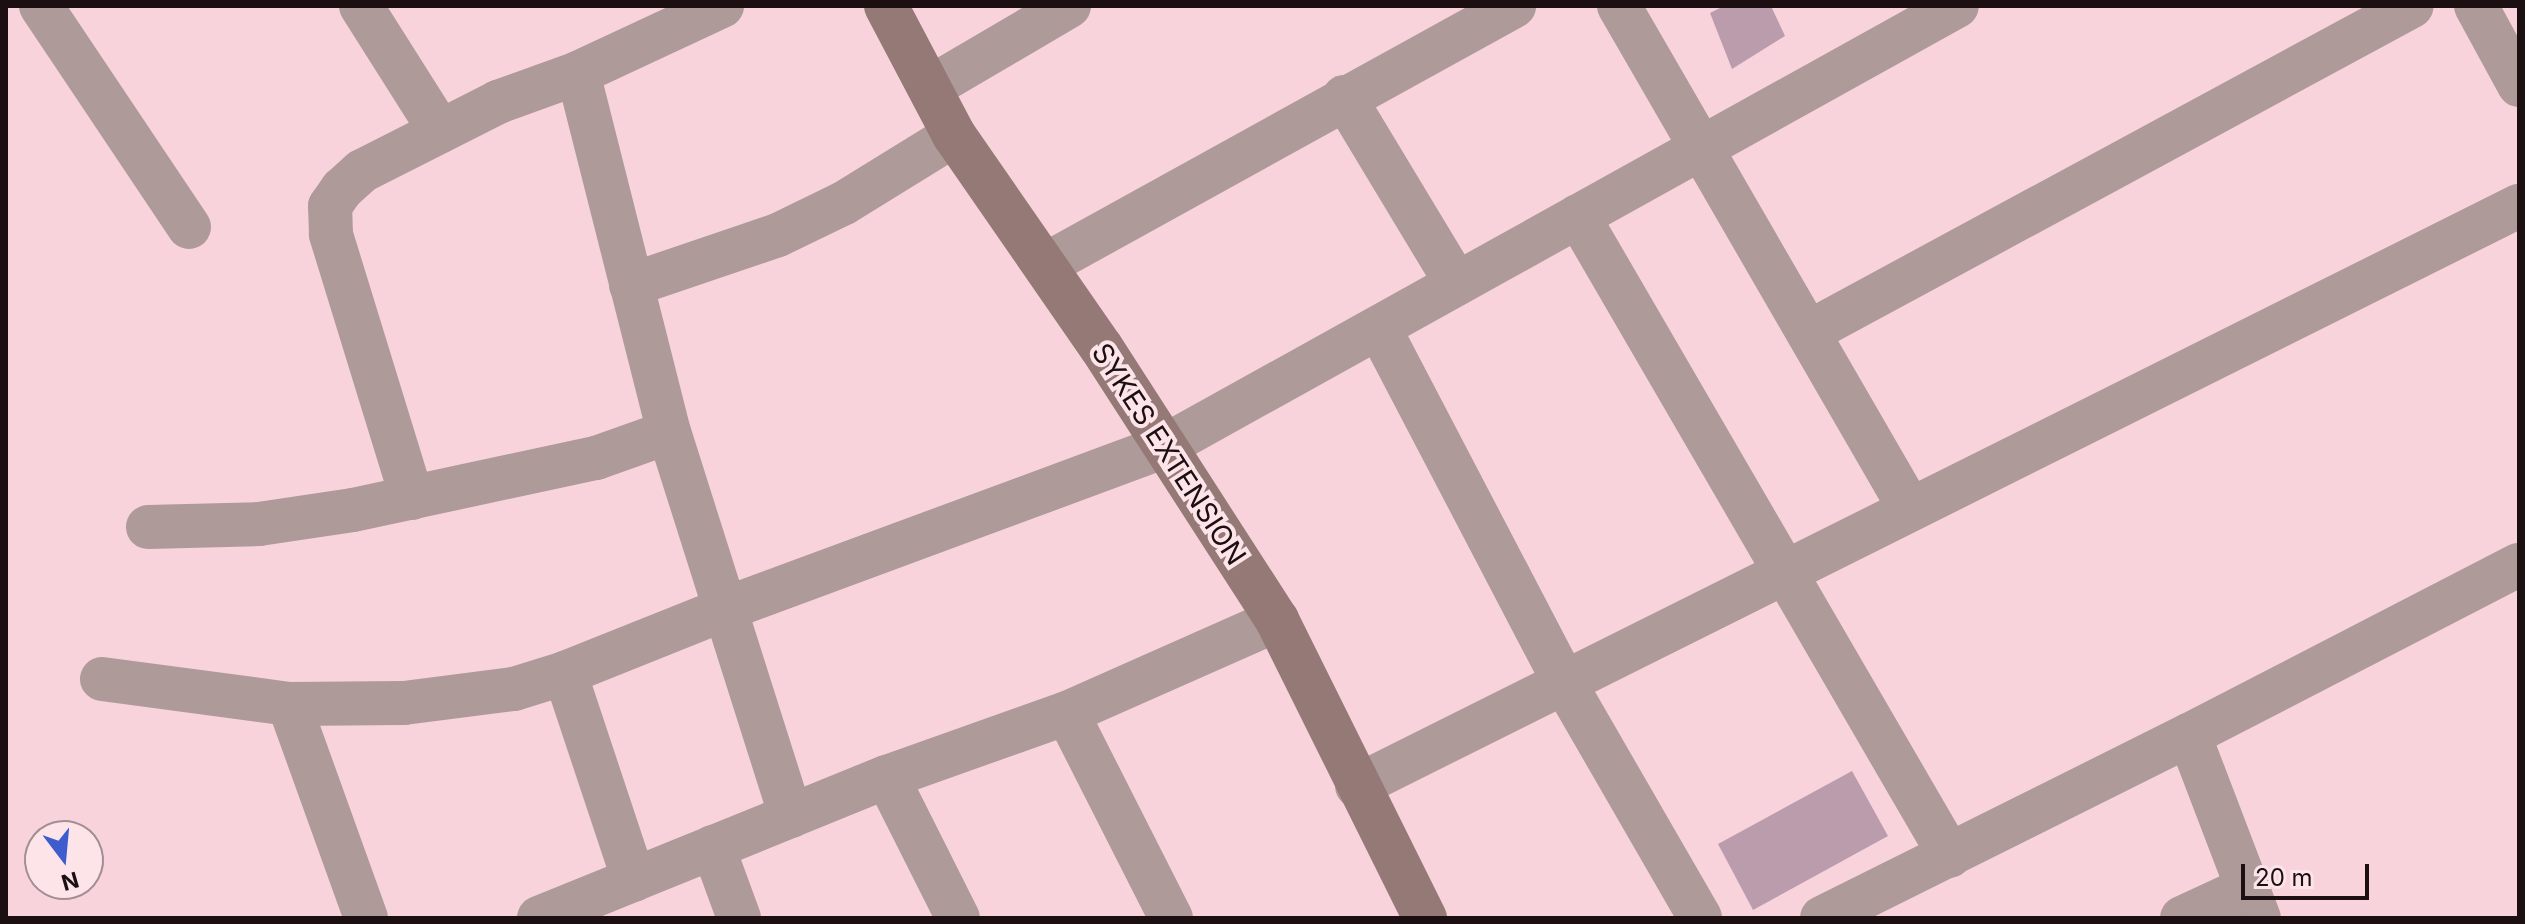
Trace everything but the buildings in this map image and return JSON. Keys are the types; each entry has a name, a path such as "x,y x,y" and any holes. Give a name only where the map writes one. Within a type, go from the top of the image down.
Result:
{"street":[{"path":"41,6 189,227"},
{"path":"361,6 440,131"},
{"path":"412,498 331,234 330,206 342,189 362,171 440,131 498,102 578,73 722,6"},
{"name":"SYKES EXTENSION","path":"886,6 954,135 1045,265 1277,620 1425,918"},
{"path":"931,87 1069,6"},
{"path":"1045,265 1344,97 1514,6"},
{"path":"1619,6 1703,146 1910,509"},
{"path":"102,679 289,704 404,703 514,689 565,673 725,609 1163,447 1957,6"},
{"path":"1809,332 2412,6"},
{"path":"2476,6 2519,85"},
{"path":"578,73 669,432 791,816"},
{"path":"1344,97 1457,284"},
{"path":"631,285 778,235 844,203 954,135"},
{"path":"1357,786 1783,570 2519,206"},
{"path":"1578,216 1950,856"},
{"path":"1379,328 1564,682 1700,918"},
{"path":"148,527 259,524 412,498 596,458 669,432"},
{"path":"1822,918 2189,735 2519,565"},
{"path":"539,918 887,777 1067,713 1277,620"},
{"path":"565,673 634,880"},
{"path":"289,704 366,918"},
{"path":"1067,713 1171,918"},
{"path":"2182,918 2253,903 2189,735"},
{"path":"887,777 958,918"},
{"path":"713,847 739,918"}]}
